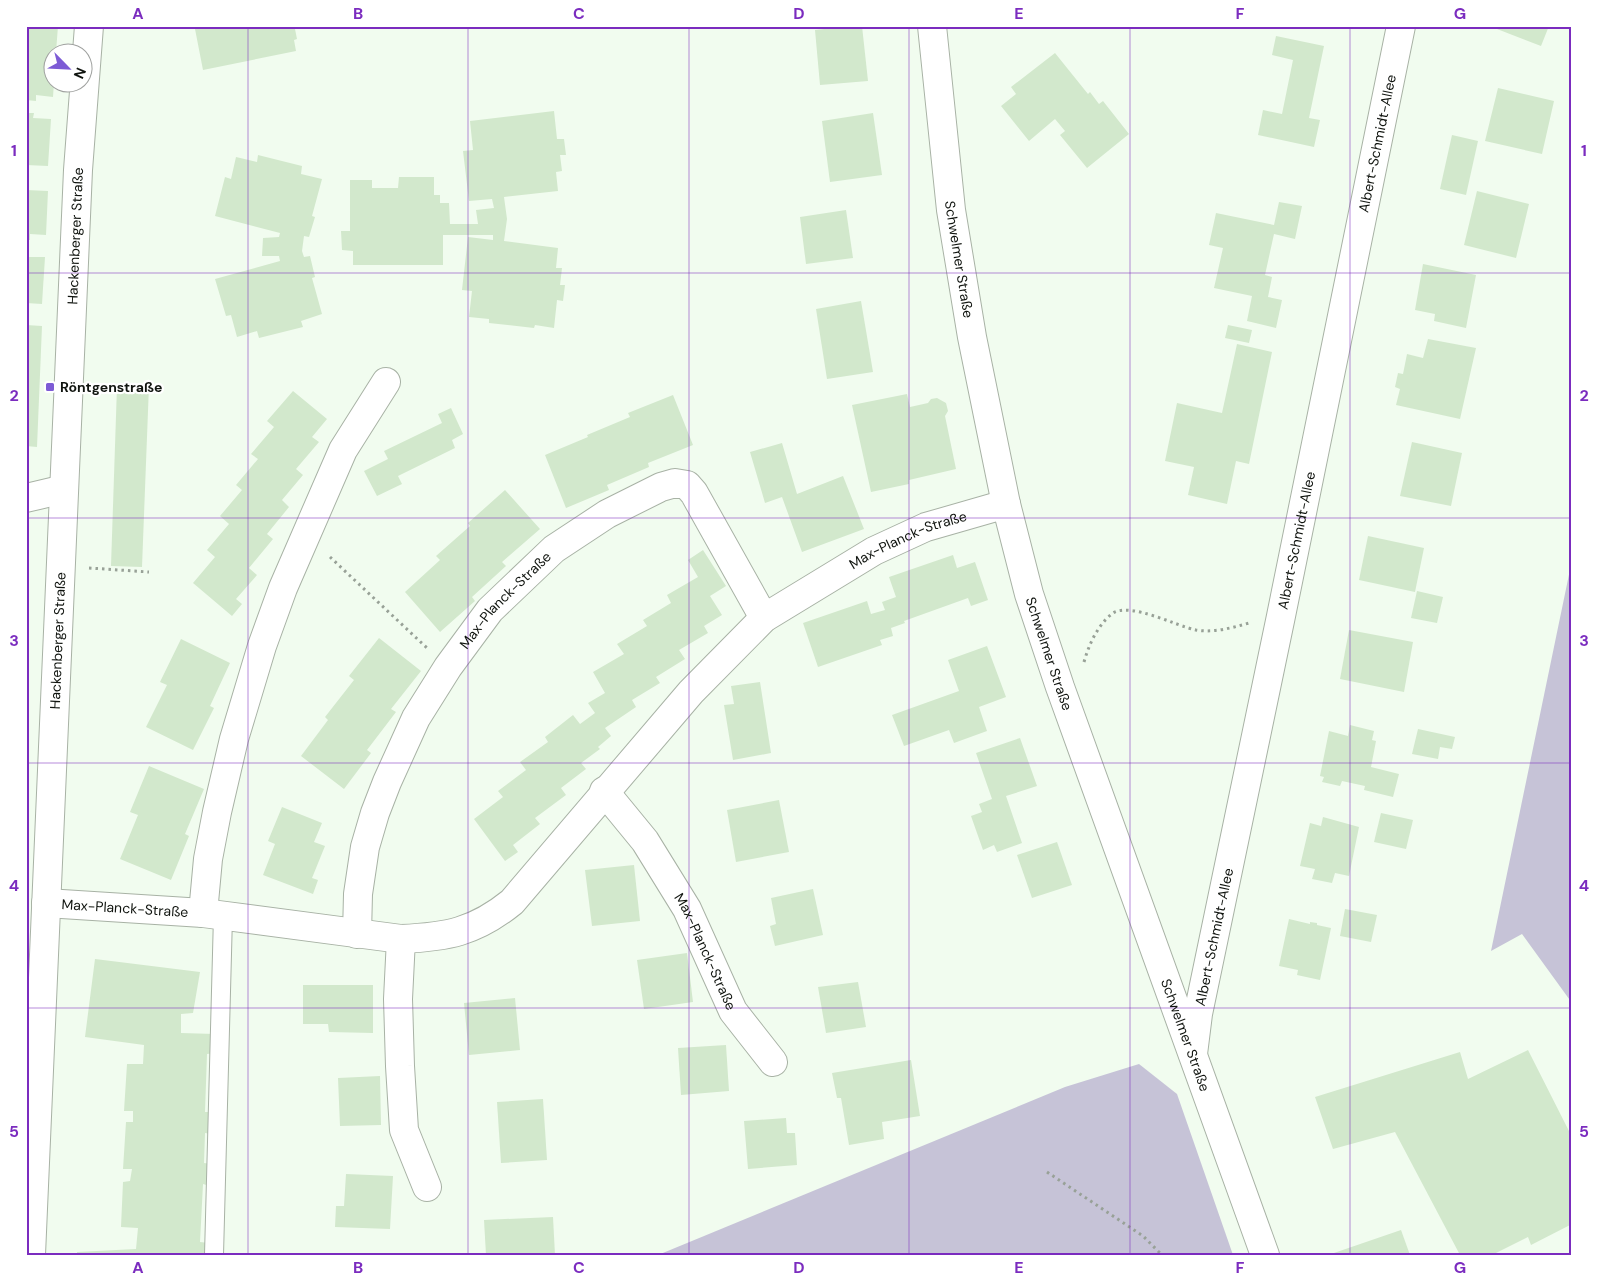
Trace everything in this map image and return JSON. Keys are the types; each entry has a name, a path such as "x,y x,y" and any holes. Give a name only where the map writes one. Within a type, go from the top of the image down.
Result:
{"street":[{"name":"Hackenberger Straße","path":"31,1255 78,170 89,26"},
{"name":"Schwelmer Straße","path":"932,26 951,210 972,337 1006,504 1029,594 1060,687 1265,1255"},
{"name":"Albert-Schmidt-Allee","path":"1193,1054 1198,1014 1401,26"},
{"name":"Max-Planck-Straße","path":"213,915 208,859 234,739 262,646 305,534 343,450 386,382"},
{"name":"Max-Planck-Straße","path":"357,934 358,894 365,847 387,782 416,718 448,667 490,610 554,550 607,514 660,487 675,483 687,485 694,493 764,618"},
{"path":"26,498 64,489"},
{"name":"Max-Planck-Straße","path":"46,902 213,915 401,939 427,938 461,932 495,916 512,902 604,791 690,692 764,618 874,551 926,527 1006,504"},
{"name":"Max-Planck-Straße","path":"604,791 650,849 687,909 734,1011 773,1062"},
{"path":"401,939 398,1008 404,1130 427,1187"}],"lane":[{"path":"213,915 214,1255"}],"path":[{"path":"305,534 448,667"},
{"path":"106,570 149,572"},
{"path":"1060,687 1081,673 1089,645 1096,632 1114,612 1127,610 1195,630 1212,631 1281,616"},
{"path":"1047,1172 1143,1236 1162,1255"}],"shaded area":[{"path":"1572,560 1572,1003 1522,934 1491,951"},
{"path":"1139,1064 1177,1094 1233,1255 658,1255 1065,1087"}],"building":[{"path":"26,26 58,26 57,42 42,42 42,92 53,92 53,97 36,95 36,101 26,100"},
{"path":"208,26 291,26 291,29 295,29 297,39 294,40 296,51 203,70 195,29"},
{"path":"862,26 868,81 820,85 815,30"},
{"path":"1498,26 1549,26 1541,46 1497,29"},
{"path":"1276,36 1324,46 1309,118 1320,120 1314,147 1258,135 1263,110 1282,114 1293,60 1272,55"},
{"path":"1055,53 1088,94 1090,92 1099,104 1103,101 1129,134 1087,168 1060,135 1065,131 1055,119 1029,141 1001,106 1016,94 1011,87"},
{"path":"1498,88 1554,101 1542,154 1485,141"},
{"path":"554,111 557,139 564,139 566,155 560,155 562,171 556,172 558,191 504,197 507,219 504,241 558,248 556,268 562,268 560,285 565,285 563,301 557,300 554,328 535,325 534,328 489,323 489,319 469,317 472,291 462,290 468,237 493,240 493,235 443,235 443,265 353,265 353,251 342,250 341,231 350,231 350,180 372,180 372,188 398,188 399,177 434,177 434,195 440,195 440,203 449,203 450,224 478,224 476,210 494,208 492,199 469,201 463,151 473,150 470,121"},
{"path":"26,113 34,113 33,118 51,119 48,166 26,165"},
{"path":"873,113 882,175 830,182 822,121"},
{"path":"1452,135 1478,141 1466,195 1440,189"},
{"path":"258,155 302,166 301,174 322,179 312,216 315,217 309,237 304,236 302,251 304,257 310,256 315,277 312,278 322,314 301,321 303,327 259,338 257,331 237,337 231,315 226,316 215,279 280,261 279,256 262,256 263,238 279,237 280,233 215,216 225,177 231,179 236,157 257,162"},
{"path":"26,190 48,191 46,235 30,234 30,240 26,240"},
{"path":"1477,191 1529,204 1516,258 1464,245"},
{"path":"1279,202 1302,206 1295,239 1274,234 1265,275 1272,277 1268,297 1282,300 1276,328 1247,321 1252,296 1214,288 1223,248 1209,245 1216,213 1274,225"},
{"path":"846,210 853,258 806,264 800,217"},
{"path":"26,257 45,257 42,304 26,303"},
{"path":"1423,264 1476,275 1466,328 1434,321 1435,314 1415,310"},
{"path":"861,301 873,372 827,379 816,309"},
{"path":"26,325 42,326 37,447 26,446"},
{"path":"1228,325 1252,330 1249,343 1225,338"},
{"path":"1428,339 1476,348 1460,419 1396,405 1400,389 1395,387 1398,373 1403,374 1407,354 1423,358"},
{"path":"1237,344 1272,352 1249,464 1236,461 1227,504 1188,495 1194,467 1165,461 1177,403 1222,413"},
{"path":"149,385 142,567 111,566 117,386"},
{"path":"293,391 327,419 312,437 319,442 296,469 303,475 282,500 289,507 267,534 273,539 249,568 257,575 236,599 242,604 232,616 193,583 215,557 207,550 229,524 220,516 242,490 236,485 258,459 251,454 274,427 267,421"},
{"path":"907,394 910,407 928,403 931,399 937,398 946,403 948,411 945,416 956,469 909,480 909,484 871,492 852,405"},
{"path":"673,395 693,445 648,463 649,467 607,485 609,490 566,508 545,455 630,417 628,413"},
{"path":"451,408 463,434 452,440 455,448 398,476 402,484 377,496 364,471 388,459 384,451 442,423 438,414"},
{"path":"1412,442 1462,453 1451,506 1400,496"},
{"path":"782,443 797,494 843,476 864,529 802,552 782,497 765,503 750,452"},
{"path":"505,490 540,529 502,562 506,566 472,597 475,601 440,632 405,592 440,560 436,556 470,526 468,523"},
{"path":"1368,536 1424,548 1415,592 1359,580"},
{"path":"703,550 726,586 710,596 722,615 704,626 708,633 679,650 685,659 656,677 660,683 632,700 636,707 605,728 611,736 598,747 600,749 581,763 586,769 561,788 566,795 535,818 540,824 513,845 518,852 505,861 474,819 503,797 498,791 526,770 520,762 548,742 545,737 573,715 580,724 595,713 588,703 605,693 593,672 624,654 617,644 647,626 643,620 671,603 667,595 698,577 688,560"},
{"path":"953,555 957,568 975,562 988,600 971,606 968,598 904,621 905,623 891,628 893,636 880,640 882,645 818,667 803,623 867,601 871,614 885,610 882,602 896,597 889,577"},
{"path":"1417,591 1443,597 1437,623 1411,618"},
{"path":"1349,630 1413,642 1404,692 1340,679"},
{"path":"379,638 421,671 391,709 396,712 367,750 371,753 344,789 301,756 328,720 325,717 354,680 349,676"},
{"path":"181,639 230,663 210,706 214,708 193,750 146,727 167,685 160,682"},
{"path":"987,646 1006,697 979,707 987,731 954,743 949,730 904,746 892,715 959,691 948,660"},
{"path":"760,682 771,753 733,760 724,705 734,704 731,686"},
{"path":"1350,725 1374,731 1372,740 1376,741 1371,767 1399,774 1393,797 1364,790 1365,786 1342,781 1340,786 1322,782 1324,777 1320,776 1329,731 1348,736"},
{"path":"1418,729 1455,737 1452,749 1440,747 1438,759 1412,754"},
{"path":"1020,738 1037,786 1006,796 1022,843 997,852 994,845 983,850 971,816 982,812 979,804 992,799 976,753"},
{"path":"149,766 204,789 185,834 189,836 171,880 120,859 138,815 130,812"},
{"path":"779,800 789,852 736,862 727,810"},
{"path":"282,807 322,823 314,842 325,846 312,878 318,880 313,894 263,875 275,844 268,841"},
{"path":"1381,813 1413,820 1406,849 1374,842"},
{"path":"1323,817 1359,827 1349,876 1335,873 1332,883 1312,879 1315,869 1300,866 1310,823 1321,826"},
{"path":"1057,842 1072,885 1032,898 1017,855"},
{"path":"634,865 640,921 592,926 585,870"},
{"path":"813,889 823,935 775,946 770,926 776,924 771,898"},
{"path":"1345,909 1377,915 1371,942 1340,936"},
{"path":"1289,919 1310,924 1310,922 1317,923 1317,925 1331,928 1320,980 1297,975 1298,970 1279,966"},
{"path":"687,953 693,1002 644,1009 637,960"},
{"path":"95,959 200,972 193,1013 181,1014 181,1033 215,1034 215,1053 207,1054 205,1112 213,1112 212,1134 205,1133 204,1163 212,1164 210,1186 203,1184 200,1242 209,1243 208,1255 77,1255 77,1252 136,1249 138,1228 121,1227 123,1182 130,1181 132,1169 123,1169 126,1122 133,1122 133,1111 124,1111 127,1064 143,1064 144,1045 85,1037"},
{"path":"858,982 866,1027 826,1033 818,987"},
{"path":"303,985 373,985 373,1033 329,1032 328,1024 303,1024"},
{"path":"515,998 520,1050 469,1055 464,1003"},
{"path":"726,1045 729,1091 681,1095 678,1048"},
{"path":"1528,1050 1572,1137 1572,1224 1531,1245 1528,1237 1492,1255 1460,1255 1395,1132 1333,1149 1315,1097 1460,1052 1468,1079"},
{"path":"911,1060 920,1116 882,1122 884,1139 849,1145 841,1098 837,1098 832,1073"},
{"path":"380,1076 381,1125 340,1126 338,1078"},
{"path":"543,1099 547,1160 501,1163 497,1102"},
{"path":"786,1118 787,1133 795,1133 797,1165 748,1169 744,1121"},
{"path":"346,1174 393,1176 390,1229 335,1227 336,1206 344,1206"},
{"path":"553,1217 555,1255 486,1255 484,1220"},
{"path":"1401,1230 1410,1255 1331,1254"}],"place":[{"name":"Röntgenstraße","path":"50,387"}]}
